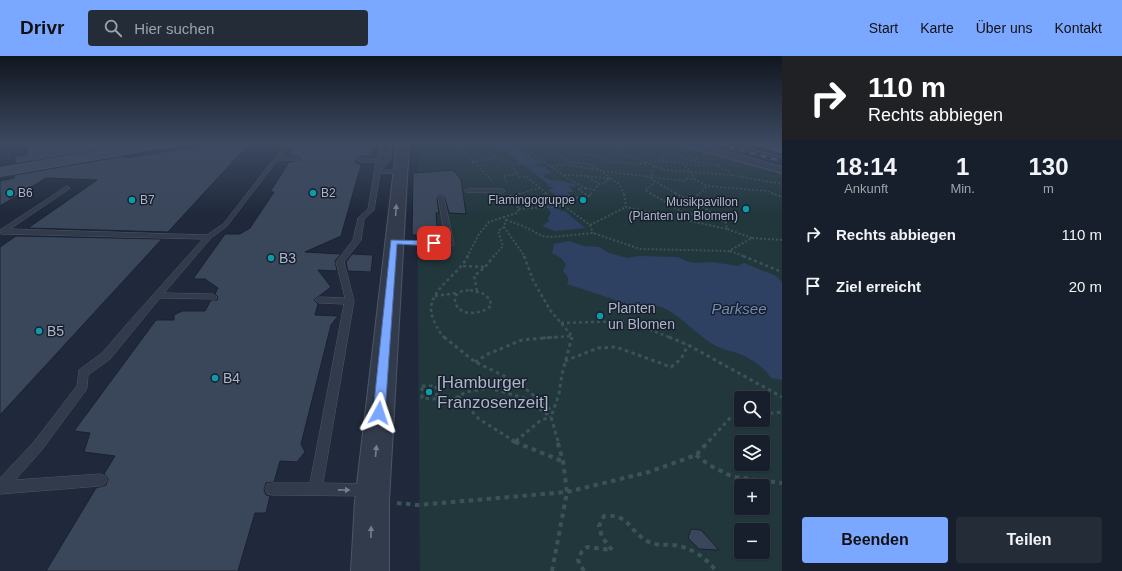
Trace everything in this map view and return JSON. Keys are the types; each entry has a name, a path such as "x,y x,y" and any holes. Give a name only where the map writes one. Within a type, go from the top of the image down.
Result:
{"main road":[{"path":"0,172 25,167"}],"street":[{"path":"370,571 372,496 400,167"},
{"path":"771,167 782,170"}],"lane":[{"path":"0,488 37,447 82,388 83,373 106,356 209,237 225,225 270,167"},
{"path":"315,490 350,301 340,262 357,240 362,218 371,210 378,167"},
{"path":"377,171 381,167"},
{"path":"377,171 399,172"},
{"path":"1,232 67,188"},
{"path":"468,191 502,191"},
{"path":"394,242 450,244 441,198"},
{"path":"1,232 209,237"},
{"path":"157,296 213,297"},
{"path":"319,300 350,301"},
{"path":"0,488 100,480"},
{"path":"272,489 315,490 372,496"}],"path":[{"path":"514,167 517,172 515,173 517,174"},
{"path":"552,167 572,182 594,190"},
{"path":"580,167 601,171 645,175 683,197 693,199 726,223 728,230"},
{"path":"594,167 610,179"},
{"path":"651,178 654,167"},
{"path":"657,167 665,170 692,173 731,175 782,184"},
{"path":"686,167 692,173 694,179"},
{"path":"720,167 729,171 731,175"},
{"path":"501,183 507,182 503,176 517,174 520,177 526,176 561,206"},
{"path":"564,175 610,179 618,182 624,191 626,207"},
{"path":"586,176 599,184 605,184 605,181 610,179"},
{"path":"651,178 684,181 687,179 694,179 707,186 767,190 782,197"},
{"path":"656,182 645,190 686,215"},
{"path":"519,209 564,206 575,198 589,196 599,184"},
{"path":"693,199 707,186"},
{"path":"508,196 541,188"},
{"path":"585,188 578,189 589,196"},
{"path":"564,206 590,225 593,233"},
{"path":"590,225 626,207 728,230 752,238 782,240"},
{"path":"681,219 686,215 697,213 717,216"},
{"path":"552,411 519,383 475,362 441,336 431,316 430,306 435,296 462,266 479,234 489,222 505,218 542,236 552,237 593,233 640,249 729,251 782,272"},
{"path":"477,291 474,276 485,267 503,246 498,231 504,227 522,253 533,280 550,310 572,336"},
{"path":"729,251 752,238"},
{"path":"462,266 485,267"},
{"path":"435,296 470,290 487,295 492,303 487,310 478,313 463,311 456,305 454,298 458,293"},
{"path":"561,323 628,321 688,345 782,398"},
{"path":"475,362 488,354 522,340 572,336"},
{"path":"552,571 567,492 563,461 551,417 559,394 565,361 572,336"},
{"path":"565,361 598,348 616,347 671,367 681,359 688,345"},
{"path":"437,396 437,399 422,398 422,386 436,386 437,396 442,400 449,402 466,392 489,388 524,398 551,417"},
{"path":"458,396 479,420 515,442 563,461"},
{"path":"770,413 782,412"},
{"path":"515,442 540,420 551,417"},
{"path":"372,496 418,505 567,492 649,472 696,456 731,417 734,417"},
{"path":"696,456 709,465 733,477 782,482"},
{"path":"584,571 578,560 582,551 587,547 612,550 602,537 598,526 604,516 614,515 624,521 645,540 658,546 674,545 691,549 704,558 716,571"}],"green space":[{"name":"Planten un Blomen","path":"418,167 761,167 782,173 782,571 420,571 417,182"}],"water":[{"path":"527,167 547,167 546,169 552,173 545,174 543,176 547,179 563,181 574,184 577,187 568,186 574,192 567,192 572,196 564,197 567,200 559,201 562,205 555,206 561,211 565,211 585,228 555,231 542,226 549,221 548,218 551,213 545,200 555,195 548,190 554,188 548,186 548,184"},
{"name":"Parksee","path":"569,241 584,246 599,247 609,253 627,258 639,256 678,257 694,263 712,262 738,266 744,263 776,276 782,282 782,380 771,378 761,367 744,356 716,346 666,309 658,306 637,307 567,284 568,279 563,271 566,264 561,258 552,253 554,244"}],"building":[{"name":"B7","path":"60,167 228,167 168,232 28,228 97,180 46,178 0,206 0,181 14,178 14,175"},
{"name":"B4","path":"286,167 360,167 341,236 305,252 341,254 335,261 337,271 318,270 331,287 314,300 318,304 315,315 338,316 331,325 301,444 305,452 297,462 280,461 274,482 266,483 264,490 266,495 270,496 266,513 255,513 238,571 46,571 96,488 106,485 108,479 104,474 115,456 84,452 90,433 74,431 156,320 174,320 174,315 182,311 205,311 211,300 217,300 218,297 215,294 218,288 205,279 193,279 225,234 240,234 250,228 274,192 270,192"},
{"path":"453,170 461,179 466,214 449,213 445,198 440,195 437,198 439,213 436,213 438,240 416,238 416,235 412,235 413,173"},
{"name":"B5","path":"16,236 162,239 0,415 0,247"},
{"path":"422,247 439,247 439,256 421,260"},
{"path":"352,254 373,255 371,272 348,271 346,262"},
{"path":"691,529 701,530 719,550 699,549 688,538"}],"place":[{"name":"B6","path":"10,193"},
{"name":"B2","path":"313,193"},
{"name":"B7","path":"132,200"},
{"name":"Flamingogruppe","path":"583,200"},
{"name":"Musikpavillon (Planten un Blomen)","path":"746,209"},
{"name":"B3","path":"271,258"},
{"name":"Planten un Blomen","path":"600,316"},
{"name":"B5","path":"39,331"},
{"name":"B4","path":"215,378"},
{"name":"[Hamburger Franzosenzeit]","path":"429,392"}],"route":[{"path":"379,413 394,242 434,243"}]}
